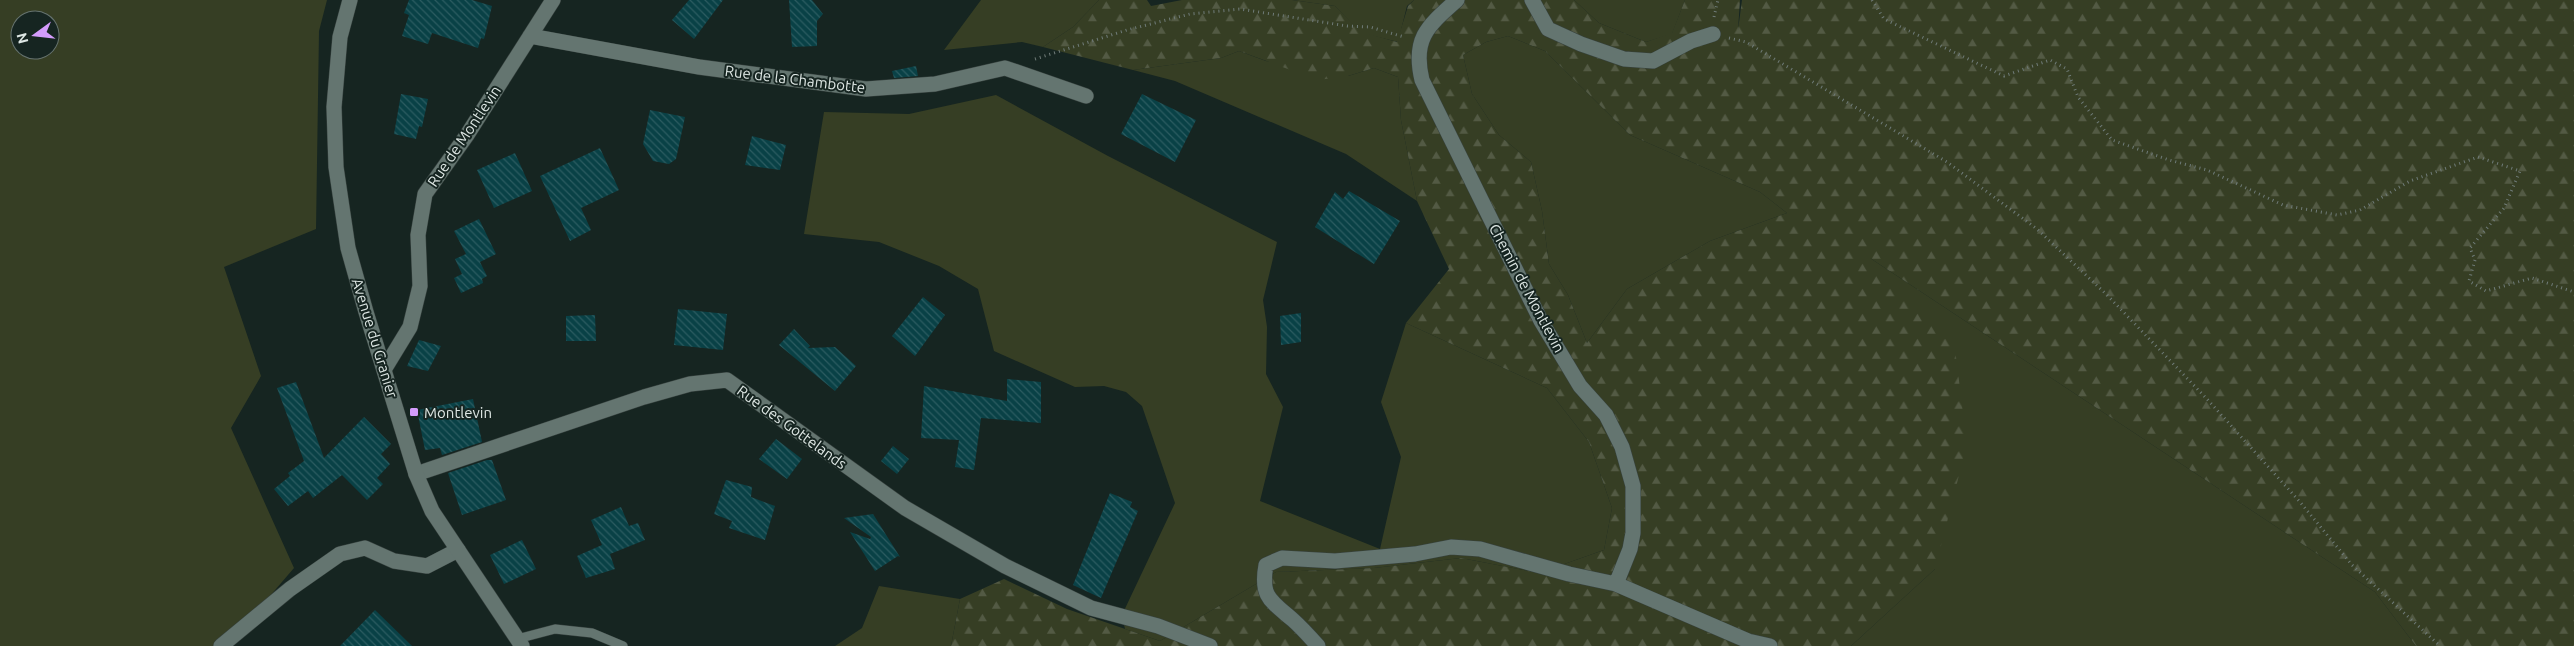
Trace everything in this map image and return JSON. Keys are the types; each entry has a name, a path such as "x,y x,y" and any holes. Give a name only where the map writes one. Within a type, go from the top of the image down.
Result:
{"street":[{"name":"Avenue du Granier","path":"350,0 340,37 334,107 336,167 348,248 416,474 432,511 520,642"},
{"name":"Rue de Montlevin","path":"385,368 410,327 420,286 418,235 425,194 467,135 553,0"},
{"name":"Chemin de Montlevin","path":"1457,0 1429,25 1417,60 1422,80 1546,329 1580,386 1606,415 1622,447 1633,486 1633,533 1630,549 1616,584"},
{"path":"1532,0 1548,28 1580,44 1624,59 1653,60 1691,41 1713,34"},
{"name":"Rue de la Chambotte","path":"530,36 699,67 866,89 935,84 1005,68 1086,96"},
{"name":"Rue des Gottelands","path":"416,474 644,397 690,384 727,380 904,508 1005,566 1091,608 1158,626 1210,646"},
{"path":"221,646 290,590 340,554 365,548 394,561 428,566 458,550"},
{"path":"1318,646 1294,621 1272,604 1264,585 1266,565 1282,558 1335,561 1415,554 1451,548 1480,549 1616,584 1748,641 1770,646"}],"lane":[{"path":"520,642 555,629 592,633 623,646"}],"path":[{"path":"1872,0 1884,19 2004,76 2050,60 2067,68 2078,97 2112,140 2169,160 2207,170 2283,206 2337,215 2360,210 2410,181 2478,157 2520,171 2504,208 2470,248 2475,260 2469,281 2486,291 2532,278 2574,292"},
{"path":"1034,60 1127,30 1190,14 1240,9 1347,26 1370,27 1422,42"},
{"path":"1713,34 1746,42 1889,126 1947,162 2037,229 2107,295 2208,398 2300,502 2352,565 2440,646"}],"green space":[{"path":"0,0 327,0 319,31 316,229 224,267 261,376 231,428 294,568 227,646 0,646"},
{"path":"981,0 1099,0 1073,27 1043,47 1022,42 944,50"},
{"path":"1099,0 1147,0 1151,6 1182,0 1292,0 1335,6 1362,32 1397,42 1408,6 1414,0 1574,0 1599,23 1646,42 1672,33 1685,0 1740,0 1738,30 1742,0 2574,0 2574,646 2416,646 2375,592 1870,258 1955,349 1967,444 1935,569 1851,646 951,646 960,599 1004,579 1067,609 1160,641 1276,572 1374,568 1461,558 1539,573 1604,550 1612,508 1589,442 1547,388 1406,323 1449,269 1417,201 1401,120 1398,77 1374,68 1348,76 1318,80 1239,51 1221,58 1133,70 1043,47 1073,27","holes":["1508,36 1545,51 1630,135 1760,192 1787,213 1710,241 1627,289 1587,343 1568,295 1549,264 1542,211 1531,162 1499,135 1472,94 1463,55 1486,42"]},
{"path":"1292,0 1414,0 1407,6 1398,42 1362,33 1335,6"},
{"path":"1574,0 1685,0 1672,34 1646,42 1599,23"},
{"path":"1508,36 1545,51 1630,135 1760,192 1787,213 1710,241 1627,289 1587,343 1568,295 1549,264 1542,211 1531,162 1499,135 1472,94 1463,55 1486,42"},
{"path":"1239,51 1266,61 1348,76 1374,68 1398,77 1401,120 1417,201 1346,154 1175,81 1133,70 1221,58"},
{"path":"996,95 1108,156 1277,242 1263,300 1267,327 1266,374 1283,407 1260,501 1380,549 1401,457 1381,402 1406,323 1547,388 1589,442 1612,508 1604,550 1539,573 1461,558 1374,568 1276,572 1160,641 1125,629 1122,615 1175,503 1142,406 1126,392 1104,386 1075,387 994,351 978,289 939,266 879,242 804,234 824,112 909,114"},
{"path":"1867,256 2375,592 2416,646 1851,646 1935,569"},
{"path":"879,586 960,599 951,646 835,646 862,628"}],"building":[{"path":"409,0 472,0 492,6 484,39 481,38 478,48 432,33 428,44 402,36 409,15 404,13"},
{"path":"689,0 723,0 694,39 672,20"},
{"path":"789,0 812,0 823,14 817,21 817,46 792,47"},
{"path":"916,66 918,76 894,78 892,71"},
{"path":"401,94 428,99 422,127 419,126 416,139 394,134"},
{"path":"1142,94 1196,120 1175,162 1121,134"},
{"path":"650,110 685,117 676,159 669,164 653,161 643,144"},
{"path":"752,136 786,145 780,170 745,165"},
{"path":"600,148 619,190 581,208 591,230 570,241 540,176"},
{"path":"515,153 532,191 494,208 477,170"},
{"path":"1349,191 1400,221 1374,264 1315,227 1335,192 1343,199"},
{"path":"479,219 496,254 480,262 487,276 482,279 483,283 461,293 454,278 462,274 455,259 466,254 454,231"},
{"path":"923,297 945,315 915,356 892,336"},
{"path":"678,309 727,314 723,350 674,345"},
{"path":"1301,313 1301,342 1281,345 1280,316"},
{"path":"595,315 596,341 566,341 566,316"},
{"path":"794,329 810,346 808,348 835,347 856,366 835,391 779,345"},
{"path":"419,340 441,346 428,371 407,366"},
{"path":"1007,379 1041,382 1041,423 981,418 974,470 955,467 959,440 921,438 924,386 1007,401"},
{"path":"296,382 324,458 364,417 391,444 381,454 390,464 377,478 383,484 367,500 342,475 313,498 308,491 288,506 274,489 290,476 288,473 304,461 277,388"},
{"path":"473,399 482,442 442,455 440,448 425,450 417,410"},
{"path":"776,439 802,459 787,479 759,459"},
{"path":"893,446 909,459 897,474 881,461"},
{"path":"492,460 506,500 462,515 448,473"},
{"path":"726,480 752,487 751,497 775,506 765,540 729,528 732,521 714,514"},
{"path":"1110,493 1132,502 1130,507 1138,511 1101,598 1073,585"},
{"path":"621,507 629,526 638,523 645,540 610,554 615,569 586,578 577,556 602,545 591,520"},
{"path":"873,514 900,557 898,556 875,571 850,532 870,539 871,537 844,518"},
{"path":"522,540 536,569 504,584 490,555"},
{"path":"375,610 412,646 340,646"}],"place":[{"name":"Montlevin","path":"414,412"}]}
